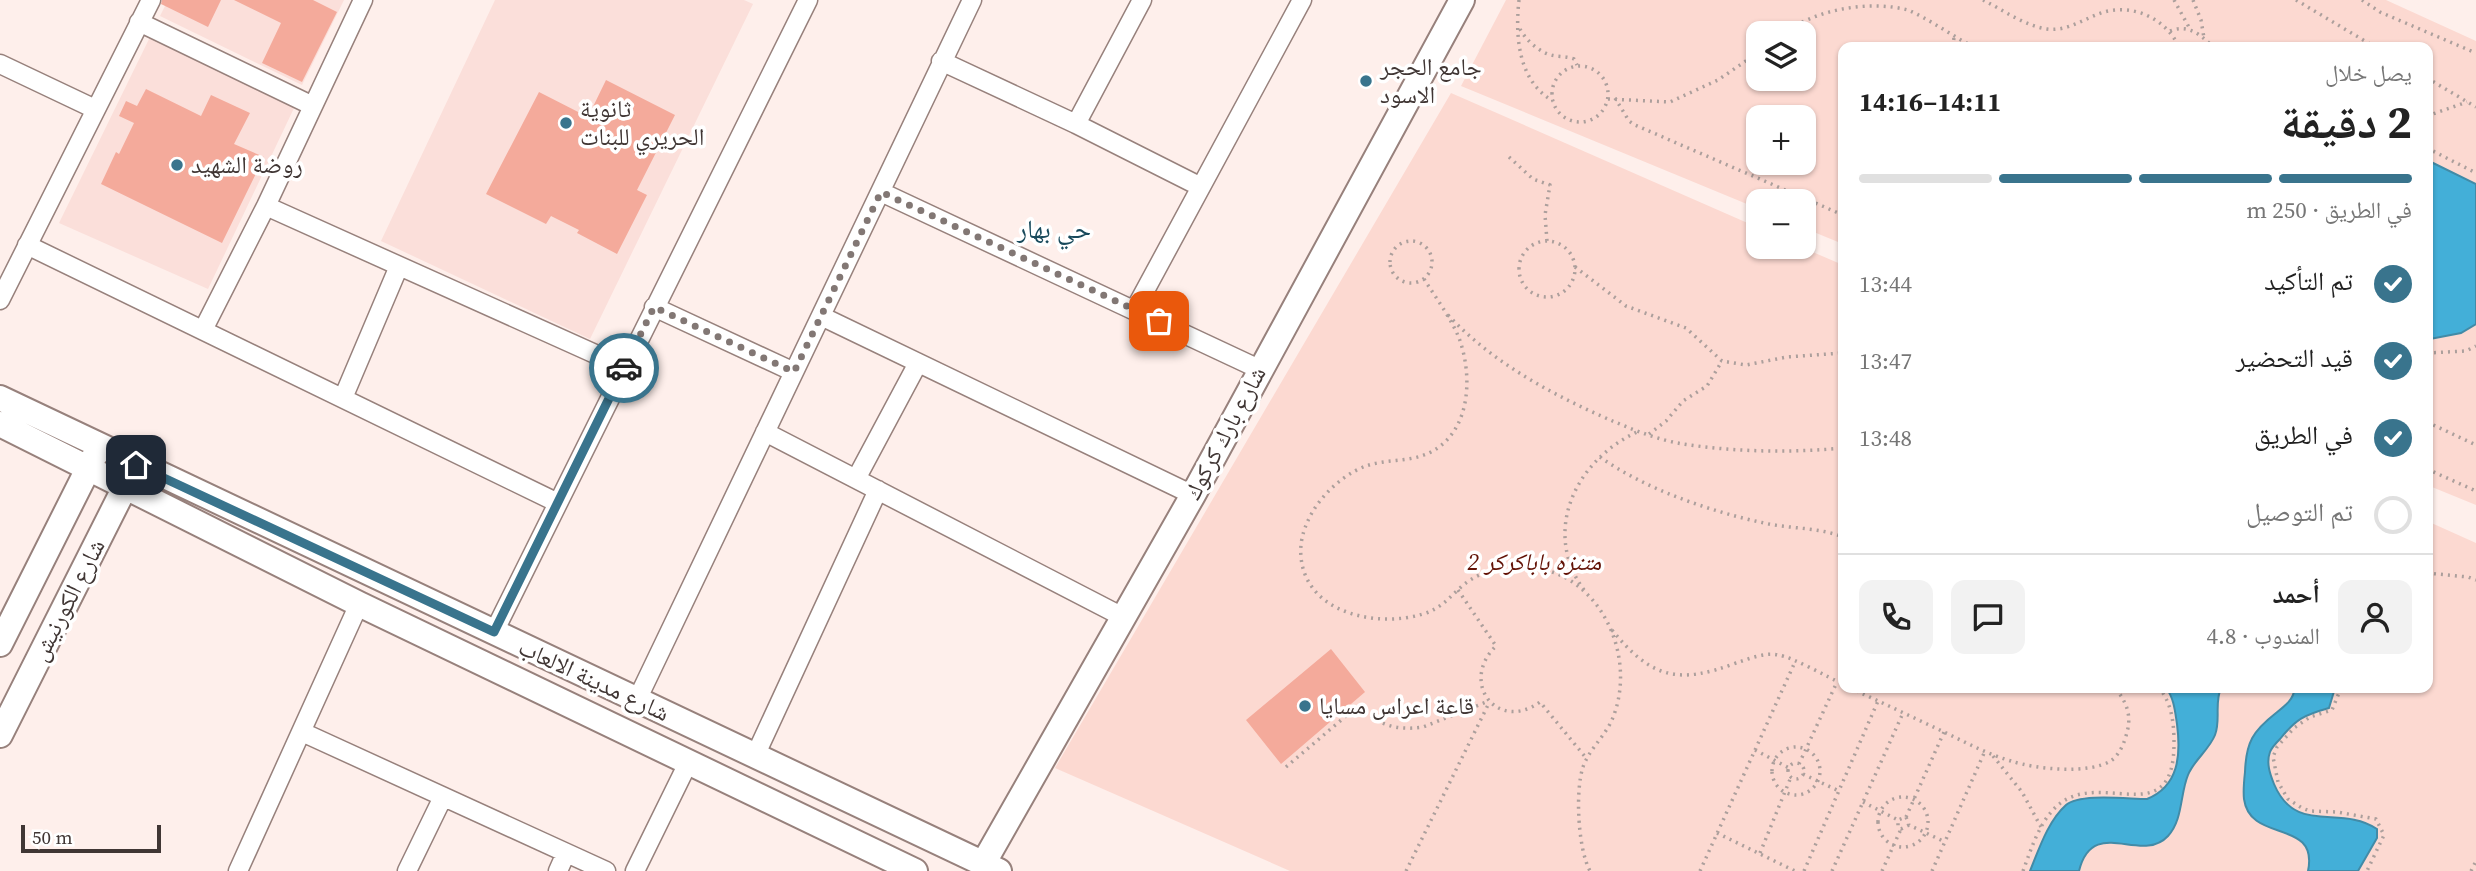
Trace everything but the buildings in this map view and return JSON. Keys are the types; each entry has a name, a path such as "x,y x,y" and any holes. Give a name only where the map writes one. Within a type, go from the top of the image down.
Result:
{"main road":[{"name":"شارع بارك كركوك","path":"991,867 1123,617 1462,0"},
{"name":"شارع مدينة الالعاب","path":"0,398 94,457 125,488 359,604 915,871"},
{"name":"شارع مدينة الالعاب","path":"0,424 94,457 136,465 991,867"},
{"name":"شارع الكورنيش","path":"0,643 94,457"},
{"name":"شارع الكورنيش","path":"0,735 136,465"},
{"path":"843,837 858,805"}],"street":[{"path":"0,300 150,0"},
{"path":"204,330 363,0"},
{"path":"637,700 972,0"},
{"path":"1076,124 1142,0"},
{"path":"1135,309 1301,0"},
{"path":"494,632 805,1"},
{"path":"139,22 313,106"},
{"path":"941,61 1076,124 1201,187"},
{"path":"0,64 95,109"},
{"path":"881,192 1259,369"},
{"path":"266,206 624,367"},
{"path":"27,244 556,502"},
{"path":"343,398 399,266"},
{"path":"654,307 794,372"},
{"path":"821,316 1192,495"},
{"path":"856,480 918,363"},
{"path":"765,432 1123,617"},
{"path":"755,756 878,491"},
{"path":"238,871 359,604"},
{"path":"302,732 606,871"},
{"path":"635,871 688,763"},
{"path":"407,871 443,797"},
{"path":"558,871 566,853"}],"path":[{"path":"1519,0 1520,47 1527,73 1538,91 1553,101 1563,116 1581,122 1598,116 1608,99 1605,80 1592,68 1577,66 1565,69 1559,75 1552,92 1553,101"},
{"path":"1983,0 2033,25 2049,29 2069,27 2109,11 2123,10 2155,18 2176,42"},
{"path":"2174,0 2190,29"},
{"path":"2193,0 2201,20 2204,38"},
{"path":"2296,0 2367,42"},
{"path":"2362,0 2380,12 2476,53"},
{"path":"1805,21 1841,6 1885,4 1910,10 1964,42"},
{"path":"1518,20 1523,34 1534,45 1547,54 1570,57 1577,66"},
{"path":"2169,31 2190,29 2208,42"},
{"path":"1954,37 1954,42"},
{"path":"1608,99 1670,102 1718,80 1746,61"},
{"path":"2433,82 2476,107"},
{"path":"1615,98 1629,121 1635,125 1838,213"},
{"path":"2433,114 2467,102"},
{"path":"2433,151 2476,173"},
{"path":"1509,157 1533,179 1550,185 1545,215 1547,241"},
{"path":"1547,241 1563,246 1573,258 1575,267 1570,284 1557,295 1539,296 1525,287 1519,270 1522,255 1533,244 1547,241"},
{"path":"1403,242 1417,242 1429,250 1432,265 1424,279 1408,284 1396,278 1390,259 1396,246 1403,242"},
{"path":"1575,267 1626,306 1686,328 1722,361 1746,365 1787,357 1838,353"},
{"path":"1424,279 1458,338 1465,370 1465,402 1457,425 1443,444 1431,452 1415,458 1370,465 1356,470 1342,480 1316,507 1302,540 1301,556 1310,585 1322,598 1351,614 1387,619 1423,614 1437,609 1478,576 1512,566 1526,566 1555,572 1580,588 1592,600"},
{"path":"1442,308 1480,346 1529,379 1576,405 1639,431 1681,444 1724,449 1775,452 1838,448"},
{"path":"2433,353 2466,351 2476,346"},
{"path":"1649,434 1666,421 1683,401 1707,386 1722,361"},
{"path":"2433,425 2476,445"},
{"path":"1639,431 1620,441 1600,457 1573,494 1566,519 1566,549 1573,573 1609,625 1632,652 1667,674 1697,675 1767,654 1779,654 1837,682 1799,764"},
{"path":"1600,457 1646,483 1722,511 1765,523 1838,536"},
{"path":"2433,472 2476,491"},
{"path":"2433,574 2476,580"},
{"path":"1458,590 1496,646 1483,662 1480,672 1480,682 1489,701 1508,712 1531,709 1540,702 1587,759"},
{"path":"1590,871 1584,852 1580,820 1581,777 1587,759 1606,730 1616,705 1619,657 1609,625"},
{"path":"1700,871 1795,662"},
{"path":"1861,693 1991,754 2014,762 2048,768 2084,768 2113,759 2126,739 2129,726 2126,703 2119,693"},
{"path":"2023,871 2041,828 2066,799 2100,792 2146,795 2162,786 2171,771 2174,733 2163,693"},
{"path":"2339,693 2332,710 2310,717 2294,728 2277,747 2273,757 2274,769 2283,793 2294,805 2310,811 2337,812 2376,819 2384,835 2367,871"},
{"path":"1286,768 1359,705 1388,727 1411,729 1423,727 1489,701"},
{"path":"1406,871 1489,701"},
{"path":"1804,871 1878,701"},
{"path":"1832,871 1903,713"},
{"path":"1906,817 1944,732"},
{"path":"1791,746 1806,748 1812,752 1820,766 1818,781 1814,788 1800,795 1785,793 1774,783 1773,760 1791,746"},
{"path":"1755,750 1788,768 1791,777 1759,854"},
{"path":"1932,871 1984,751"},
{"path":"1991,754 2022,792 2041,828"},
{"path":"1788,768 1799,764 1803,768 1803,774"},
{"path":"1803,774 1839,791"},
{"path":"1791,777 1798,778 1803,774"},
{"path":"1898,798 1913,799 1927,814 1926,833 1912,845 1894,845 1881,831 1881,812 1885,805 1898,798"},
{"path":"1863,802 1898,820"},
{"path":"1901,829 1898,820 1902,816 1906,817"},
{"path":"1906,817 1909,825"},
{"path":"1909,825 1945,842"},
{"path":"1882,871 1901,829 1909,825"},
{"path":"1717,834 1795,871"},
{"path":"2471,871 2476,861"}],"shaded area":[{"path":"168,0 344,0 302,85 160,16"},
{"name":"ثانوية الحريري للبنات","path":"495,0 744,0 753,4 590,339 381,241"},
{"name":"روضة الشهيد","path":"151,35 295,106 208,289 59,223"}],"green space":[{"path":"1506,0 2386,0 2476,41 2476,505 2433,487 2433,42 1838,42 1838,242 1816,233 1816,189 1746,189 1746,204 1461,86"},
{"name":"متنزه باباكركر 2","path":"1451,93 1746,222 1746,259 1816,259 1816,253 1838,263 1838,693 2433,693 2433,524 2476,543 2476,871 1290,871 1055,768"}],"water":[{"path":"2433,163 2476,184 2476,324 2461,333 2433,338"},
{"path":"2169,693 2220,693 2215,735 2188,775 2173,830 2157,844 2145,846 2106,843 2095,846 2086,855 2079,871 2030,871 2049,827 2066,805 2073,801 2093,798 2147,799 2166,786 2172,778 2178,758 2178,736"},
{"path":"2294,693 2334,693 2329,708 2301,719 2273,747 2268,760 2271,776 2283,800 2294,809 2320,817 2363,822 2377,829 2377,838 2358,871 2308,871 2309,855 2303,844 2294,837 2258,822 2249,813 2244,799 2244,786 2249,745 2256,732"}],"way so far":[{"path":"624,368 654,307 794,372 881,192 1159,321"}],"place":[{"name":"جامع الحجر الاسود","path":"1366,81"},
{"name":"ثانوية الحريري للبنات","path":"566,123"},
{"name":"روضة الشهيد","path":"177,165"},
{"name":"قاعة اعراس مسايا","path":"1305,706"}],"district":[{"name":"حي بهار","path":"1054,229"}],"route":[{"path":"136,465 494,632 624,368"}]}
